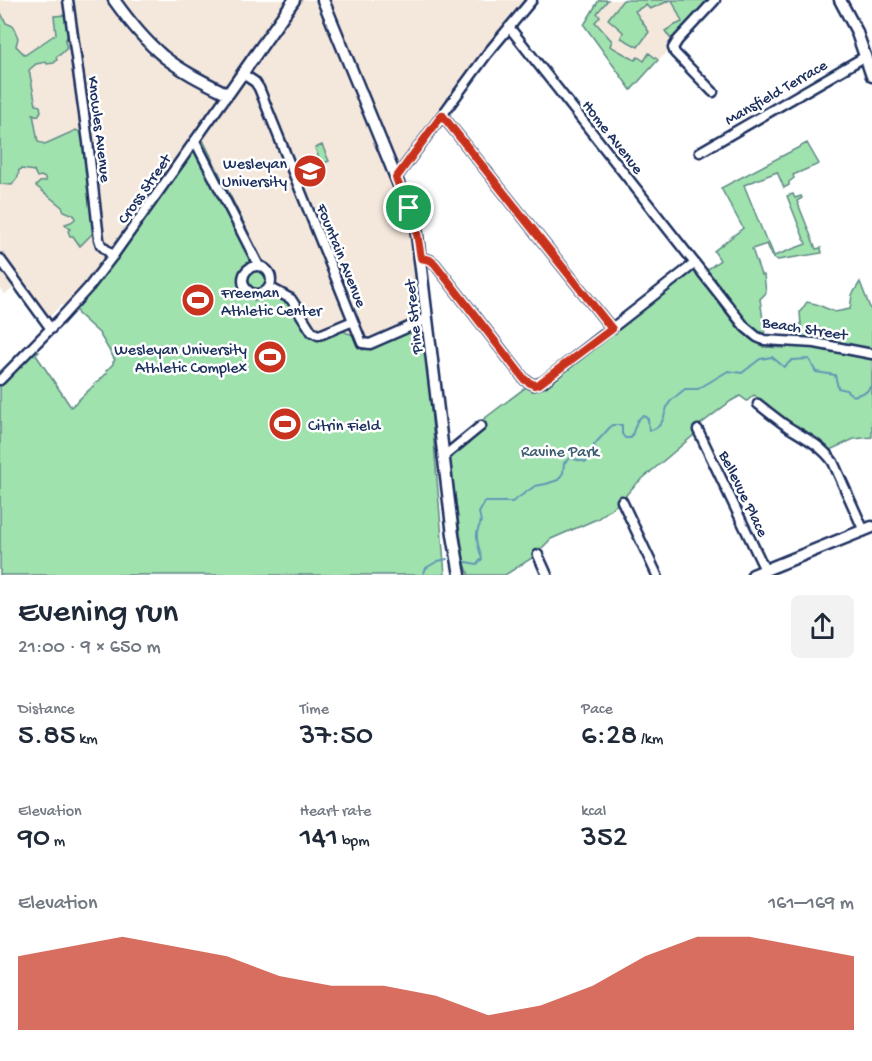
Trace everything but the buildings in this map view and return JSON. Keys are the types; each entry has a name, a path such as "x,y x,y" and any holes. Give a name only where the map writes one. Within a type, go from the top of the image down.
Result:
{"street":[{"name":"Knowles Avenue","path":"68,0 99,239 101,246 113,256"},
{"path":"114,0 141,36 165,57 192,75 228,94"},
{"name":"Cross Street","path":"0,380 76,303 113,256 294,0"},
{"name":"Pine Street","path":"323,0 416,227 443,457 460,575"},
{"path":"396,178 468,78 532,0"},
{"path":"713,93 673,50 674,45 715,0"},
{"path":"840,0 850,17 872,76"},
{"name":"Home Avenue","path":"509,27 694,264"},
{"name":"Mansfield Terrace","path":"700,152 866,57"},
{"name":"Fountain Avenue","path":"243,74 255,82 259,88 361,341 367,345 428,318"},
{"path":"442,115 612,329"},
{"path":"195,141 259,266"},
{"path":"421,258 435,264 525,380 534,385 543,382 694,264"},
{"path":"0,259 51,329"},
{"name":"Beach Street","path":"694,264 744,327 757,337 771,341 815,343 872,354"},
{"path":"259,266 265,269 270,274 269,288 263,293 251,293 245,288 242,280 244,273 251,267 259,266"},
{"path":"269,288 291,299 315,334 322,334 353,321"},
{"path":"753,575 868,529 828,454 758,404"},
{"path":"443,457 482,426"},
{"name":"Bellevue Place","path":"698,430 765,570"},
{"path":"622,501 657,575"},
{"path":"538,555 547,575"}],"shaded area":[{"name":"Wesleyan University","path":"0,0 532,0 505,32 392,183 411,229 417,254 424,324 363,350 355,336 349,333 328,335 315,328 296,300 276,284 203,140 76,309 61,305 42,324 13,289 5,294 0,289 0,175 23,60 0,11"},
{"path":"599,0 709,0 673,37 666,54 631,90 584,25"}],"green space":[{"path":"599,0 608,0 597,13 600,17 595,22 612,41 610,46 635,60 638,57 644,61 649,53 658,60 631,90 584,25"},
{"path":"623,0 671,0 650,9 646,5 635,11 649,32 638,47 621,38 623,32 608,19"},
{"path":"672,0 709,0 676,36 670,38 665,31 682,22"},
{"path":"0,11 6,23 13,26 18,38 16,46 25,55 56,34 54,16 67,15 70,31 65,41 67,48 56,57 57,60 54,63 36,64 29,70 36,105 40,106 41,111 38,116 33,114 38,142 45,144 76,130 82,133 94,232 80,246 73,236 70,236 68,231 70,229 65,224 75,219 74,215 64,211 36,186 46,181 45,178 37,177 34,171 22,169 19,170 18,177 12,185 0,184"},
{"name":"Wesleyan University Athletic Complex","path":"203,140 276,284 295,296 315,328 328,335 342,330 355,335 363,350 424,324 445,575 0,575 0,386 35,351 39,352 36,355 71,407 107,373 106,371 115,360 99,333 78,314 76,309"},
{"path":"807,143 819,164 793,175 794,178 789,185 784,188 777,172 744,185 774,256 806,244 787,196 793,194 795,198 801,196 802,198 797,201 816,249 821,248 822,253 778,260 773,258 767,244 752,249 761,275 764,275 766,293 760,299 765,333 755,331 729,301 707,270 720,260 714,251 743,228 721,188"},
{"path":"322,145 329,161 321,164 315,148"},
{"name":"Ravine Park","path":"689,264 737,327 763,347 784,348 784,345 820,347 872,357 872,437 854,439 830,450 775,413 754,395 747,401 740,396 693,430 695,434 635,485 619,503 597,519 551,539 532,558 505,575 469,575 464,561 448,446"},
{"path":"860,282 872,313 872,350 802,339 800,312 807,302 835,312 850,309 852,295"}],"waterway":[{"path":"466,562 477,564 482,559 477,533 481,522 479,513 485,502 512,502 535,486 558,480 563,473 564,463 570,458 586,462 596,451 594,445 612,425 622,425 622,434 625,438 631,438 637,421 643,415 648,419 649,431 654,429 661,423 669,403 685,389 698,389 728,371 742,373 760,359 772,357 784,367 792,360 809,359 816,372 835,375 838,388 846,390 853,396 866,392 872,385"},
{"path":"423,575 426,568 447,559"}],"place":[{"name":"Wesleyan University","path":"310,171"},
{"name":"Freeman Athletic Center","path":"198,300"},
{"name":"Wesleyan University Athletic Complex","path":"270,357"},
{"name":"Citrin Field","path":"285,424"}],"route":[{"path":"442,115 612,329 543,382 534,385 529,383 435,264 421,258 416,227 409,208 396,178 442,115"}]}
